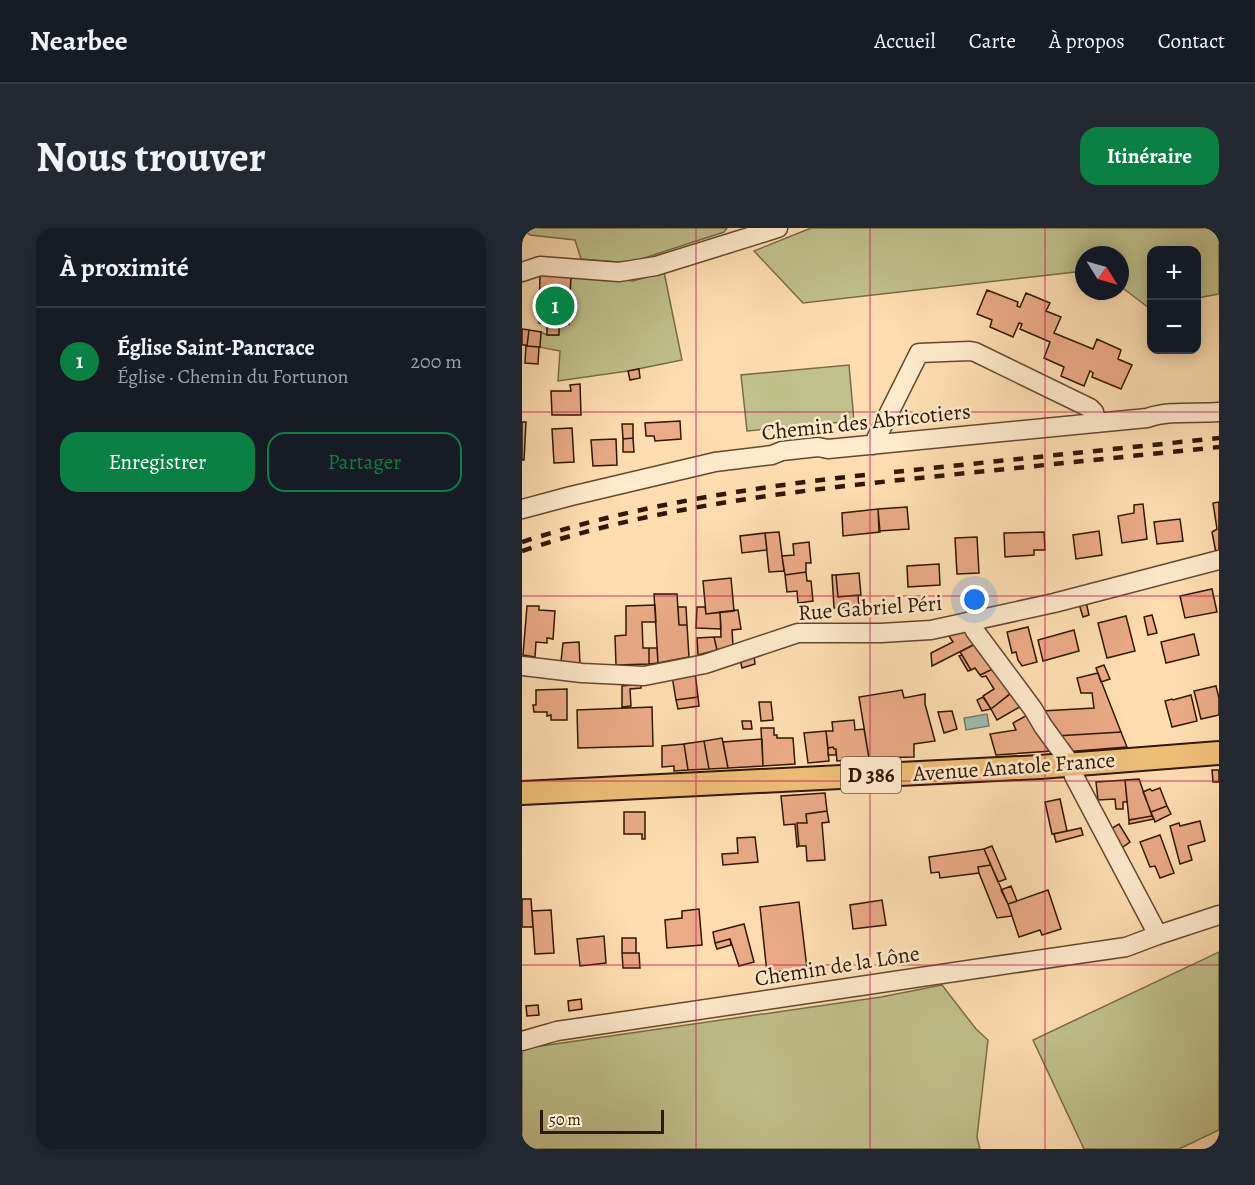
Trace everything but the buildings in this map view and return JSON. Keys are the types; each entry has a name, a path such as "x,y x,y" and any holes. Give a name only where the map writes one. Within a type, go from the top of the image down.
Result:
{"main road":[{"name":"Avenue Anatole France","path":"522,793 1040,767 1219,753"}],"street":[{"path":"522,272 540,266 619,272 656,266 778,228"},
{"path":"873,444 919,353 975,352 1090,408 1094,412 1097,423"},
{"name":"Chemin des Abricotiers","path":"522,509 715,462 772,455 782,451 818,447 828,449 1097,423 1175,413 1219,412"},
{"name":"Rue Gabriel Péri","path":"522,666 582,673 644,676 705,664 798,633 881,633 931,630 1054,603 1219,560"},
{"path":"970,621 1070,764 1074,776 1158,935"},
{"name":"Chemin de la Lône","path":"522,1041 557,1031 1126,947 1219,915"}],"green space":[{"path":"522,228 727,228 724,232 629,263 581,259 575,240 530,235"},
{"path":"811,228 1219,228 1219,294 1201,297 1201,246 1147,246 1147,306 1129,293 1129,246 1075,246 1075,272 803,303 754,251"},
{"path":"664,272 682,360 628,371 558,381 560,351 539,347 541,332 547,335 558,335 559,324 569,324 571,273 633,281"},
{"path":"849,365 854,421 747,431 741,375"},
{"path":"1219,952 1219,1130 1179,1149 1084,1149 1033,1040"},
{"path":"942,985 976,1029 988,1040 977,1137 980,1149 522,1149 522,1051 534,1047 881,997"}],"shaded area":[{"path":"987,714 989,726 966,730 964,718"}],"railway":[{"path":"894,472 1219,438"},
{"path":"522,551 622,523 672,512 775,495 878,482 1219,447"},
{"path":"522,542 608,518 696,499 873,474"}],"place":[{"name":"Église Saint-Pancrace","path":"555,306"}]}
